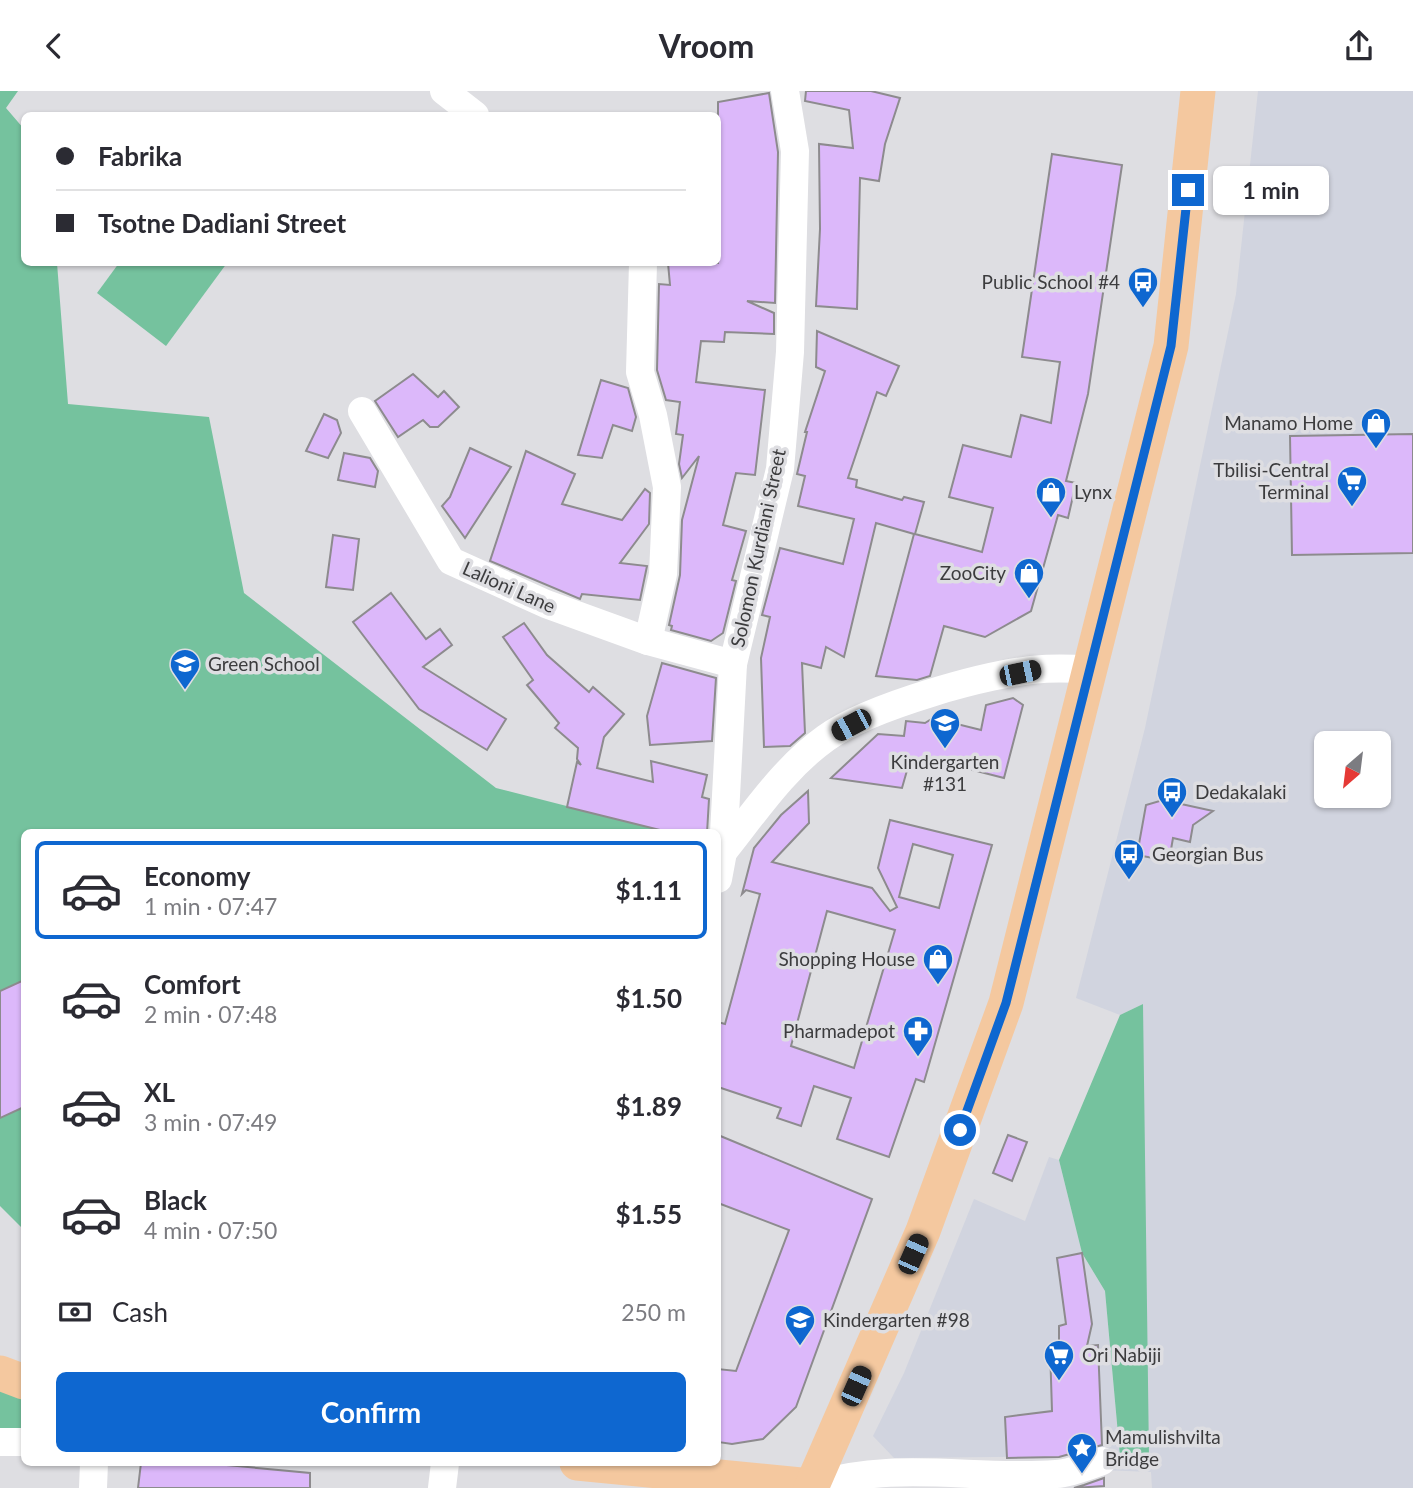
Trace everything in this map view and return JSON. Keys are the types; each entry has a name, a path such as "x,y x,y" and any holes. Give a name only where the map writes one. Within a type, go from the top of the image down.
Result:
{"main road":[{"path":"612,1466 811,1487 923,1231 1006,1003 1171,346 1198,91"},
{"path":"0,1373 21,1381"}],"street":[{"path":"444,91 471,112"},
{"name":"Solomon Kurdiani Street","path":"721,863 733,664 781,456 790,352 795,151 785,91"},
{"path":"643,266 640,372 653,415 667,487 663,574 648,641"},
{"name":"Lalioni Lane","path":"362,411 451,561 546,604 648,641 733,664"},
{"path":"723,852 782,776 827,737 876,712 923,696 1041,669 1091,669"},
{"path":"0,1442 21,1442"},
{"path":"811,1487 849,1474 952,1480 1058,1474 1102,1461"},
{"path":"93,1488 94,1466"},
{"path":"442,1488 445,1466"}],"shaded area":[{"path":"1258,91 1413,91 1413,1488 1152,1488 1151,1472 1102,1470 1101,1456 894,1458 873,1436 904,1373 974,1199 1025,1221 1049,1157 1059,1160 1082,1253 1105,1291 1119,1446 1143,1004 1120,1015 1076,998 1145,728 1236,294"}],"green space":[{"name":"Green School","path":"0,91 18,91 6,108 21,126 21,266 57,266 68,404 209,417 244,593 496,788 656,829 21,829 21,1227 0,1206"},
{"path":"117,266 225,266 166,346 97,293"},
{"path":"1143,1004 1149,1457 1120,1456 1105,1291 1082,1253 1059,1160 1120,1015"},
{"path":"0,1383 21,1391 21,1433 0,1431"}],"building":[{"path":"806,91 871,91 900,98 885,144 879,181 860,178 857,309 816,306 820,229 819,144 853,148 849,110 805,101"},
{"path":"769,93 778,152 775,303 747,301 774,313 774,334 725,332 724,342 701,341 696,382 765,390 755,475 736,473 723,525 746,531 732,580 736,581 723,633 711,641 671,630 672,626 669,625 680,575 682,520 699,456 682,478 679,464 683,435 676,434 680,402 666,400 657,370 659,284 670,285 668,266 721,266 721,112 718,112 718,102"},
{"path":"1052,154 1122,165 1088,394 1066,481 1076,483 1068,518 1058,515 1031,611 985,637 944,626 930,676 917,680 876,676 914,534 876,523 844,657 826,647 821,668 802,663 805,733 790,746 764,747 761,658 770,617 762,615 780,548 843,564 854,519 798,506 805,476 797,474 805,432 825,371 816,367 817,331 899,366 886,396 877,392 848,478 857,480 856,487 902,500 904,497 924,502 915,534 982,552 993,508 949,497 963,445 1011,457 1021,415 1051,423 1060,362 1022,357"},
{"path":"413,374 438,397 444,391 459,407 438,427 430,427 423,420 398,437 375,401"},
{"path":"601,380 628,388 636,417 632,431 613,425 602,458 578,455"},
{"path":"324,414 337,420 341,433 328,458 306,451"},
{"name":"Tbilisi-Central Terminal","path":"1413,434 1413,553 1292,555 1290,436"},
{"path":"470,448 511,467 465,538 442,506 450,497"},
{"path":"526,451 575,474 562,504 622,520 645,489 650,493 649,524 620,563 647,566 640,600 582,594 580,599 490,561"},
{"path":"344,453 370,458 378,471 375,487 338,480"},
{"path":"333,535 359,539 353,590 326,587"},
{"path":"391,593 426,639 440,629 452,645 423,667 506,719 487,750 419,709 353,622"},
{"path":"524,623 547,655 589,692 593,687 624,714 604,737 597,768 653,782 651,761 707,775 702,797 709,799 707,829 656,829 567,807 577,762 581,765 577,759 578,748 555,728 559,723 527,685 533,680 503,637"},
{"path":"662,663 716,678 712,741 650,745 647,716"},
{"path":"1013,698 1023,705 1004,778 957,766 956,772 910,760 902,788 831,778 878,734 904,736 906,721 925,723 933,718 981,730 986,705"},
{"path":"808,791 809,823 772,862 872,888 890,911 897,907 878,868 890,820 992,845 924,1082 916,1079 889,1157 837,1139 851,1098 814,1086 801,1126 777,1118 781,1108 721,1088 721,1023 725,1024 760,894 746,890 742,894 754,848 781,815","holes":["913,844 953,855 939,908 899,897","827,911 895,930 854,1068 791,1046"]},
{"path":"1163,800 1213,811 1193,825 1190,842 1173,838 1169,861 1137,855 1146,805"},
{"path":"21,981 21,1108 0,1118 0,991"},
{"path":"1008,1135 1027,1142 1012,1181 993,1173"},
{"path":"721,1136 872,1199 796,1407 763,1439 732,1444 721,1442 721,1369 736,1371 789,1230 721,1204"},
{"path":"1082,1253 1092,1324 1087,1346 1098,1345 1102,1445 1059,1457 1007,1458 1005,1417 1052,1411 1050,1347 1059,1347 1059,1326 1066,1324 1057,1258"},
{"path":"141,1466 236,1466 310,1473 310,1488 138,1488"},
{"path":"1104,1478 1104,1486 1074,1488 1084,1485"}],"place":[{"name":"Public School #4","path":"1143,309"},
{"name":"Manamo Home","path":"1376,450"},
{"name":"Tbilisi-Central Terminal","path":"1352,508"},
{"name":"Lynx","path":"1051,519"},
{"name":"ZooCity","path":"1029,600"},
{"name":"Green School","path":"185,691"},
{"name":"Kindergarten #131","path":"945,750"},
{"name":"Dedakalaki","path":"1172,819"},
{"name":"Georgian Bus","path":"1129,881"},
{"name":"Shopping House","path":"938,986"},
{"name":"Pharmadepot","path":"918,1058"},
{"name":"Kindergarten #98","path":"800,1347"},
{"name":"Ori Nabiji","path":"1059,1382"},
{"name":"Mamulishvilta Bridge","path":"1082,1475"}],"route":[{"path":"960,1130 1006,1003 1171,346 1188,190"}]}
